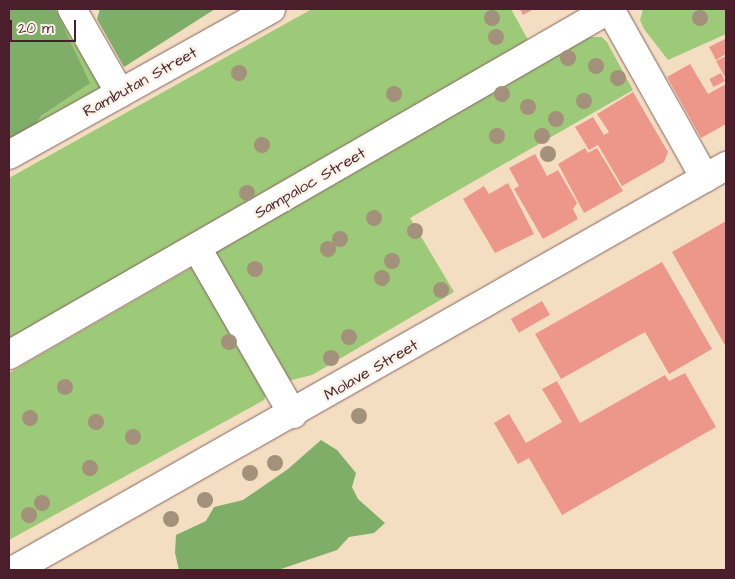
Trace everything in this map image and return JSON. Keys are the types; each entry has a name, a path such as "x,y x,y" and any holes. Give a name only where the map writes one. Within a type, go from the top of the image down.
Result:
{"street":[{"path":"72,9 120,93"},
{"name":"Rambutan Street","path":"9,155 271,9"},
{"path":"610,9 716,172"},
{"name":"Sampaloc Street","path":"9,355 610,9"},
{"name":"Molave Street","path":"14,570 294,414 716,172"},
{"path":"197,248 294,414"}],"green space":[{"path":"9,9 55,9 90,83 41,116 31,133 9,142"},
{"path":"55,9 61,9 104,86 31,133 41,116 89,83"},
{"path":"100,9 215,9 124,67 97,19"},
{"path":"312,9 511,9 528,40 9,341 9,178"},
{"path":"643,9 726,9 726,34 668,60 644,29 640,20"},
{"path":"589,37 602,37 607,42 633,90 410,218 454,292 312,375 288,381 211,255"},
{"path":"196,265 269,388 264,400 9,540 9,373"},
{"path":"321,440 337,450 356,473 352,487 358,499 385,523 374,533 349,537 337,550 278,570 179,570 175,553 176,535 206,521 214,507 243,500 288,469"}],"building":[{"path":"520,9 534,9 523,15"},
{"path":"725,39 726,54 716,60 709,47"},
{"path":"726,56 726,79 716,61"},
{"path":"690,64 708,94 726,84 726,124 701,138 667,77"},
{"path":"721,73 725,81 714,87 709,79"},
{"path":"633,92 668,152 664,162 622,186 598,145 589,150 575,127 593,117 604,135 609,132 597,114"},
{"path":"585,148 588,153 597,148 623,191 584,213 558,164"},
{"path":"535,154 547,176 558,170 577,203 573,209 578,219 543,239 514,189 519,186 509,168"},
{"path":"508,183 534,234 495,253 463,199 484,186 489,194"},
{"path":"726,221 726,347 672,252"},
{"path":"662,262 712,349 669,374 645,332 561,379 535,334"},
{"path":"542,301 550,315 519,333 511,319"},
{"path":"685,373 716,427 562,515 529,458 518,464 494,423 509,414 526,443 562,422 542,389 557,381 580,423 665,375 669,381"}]}
